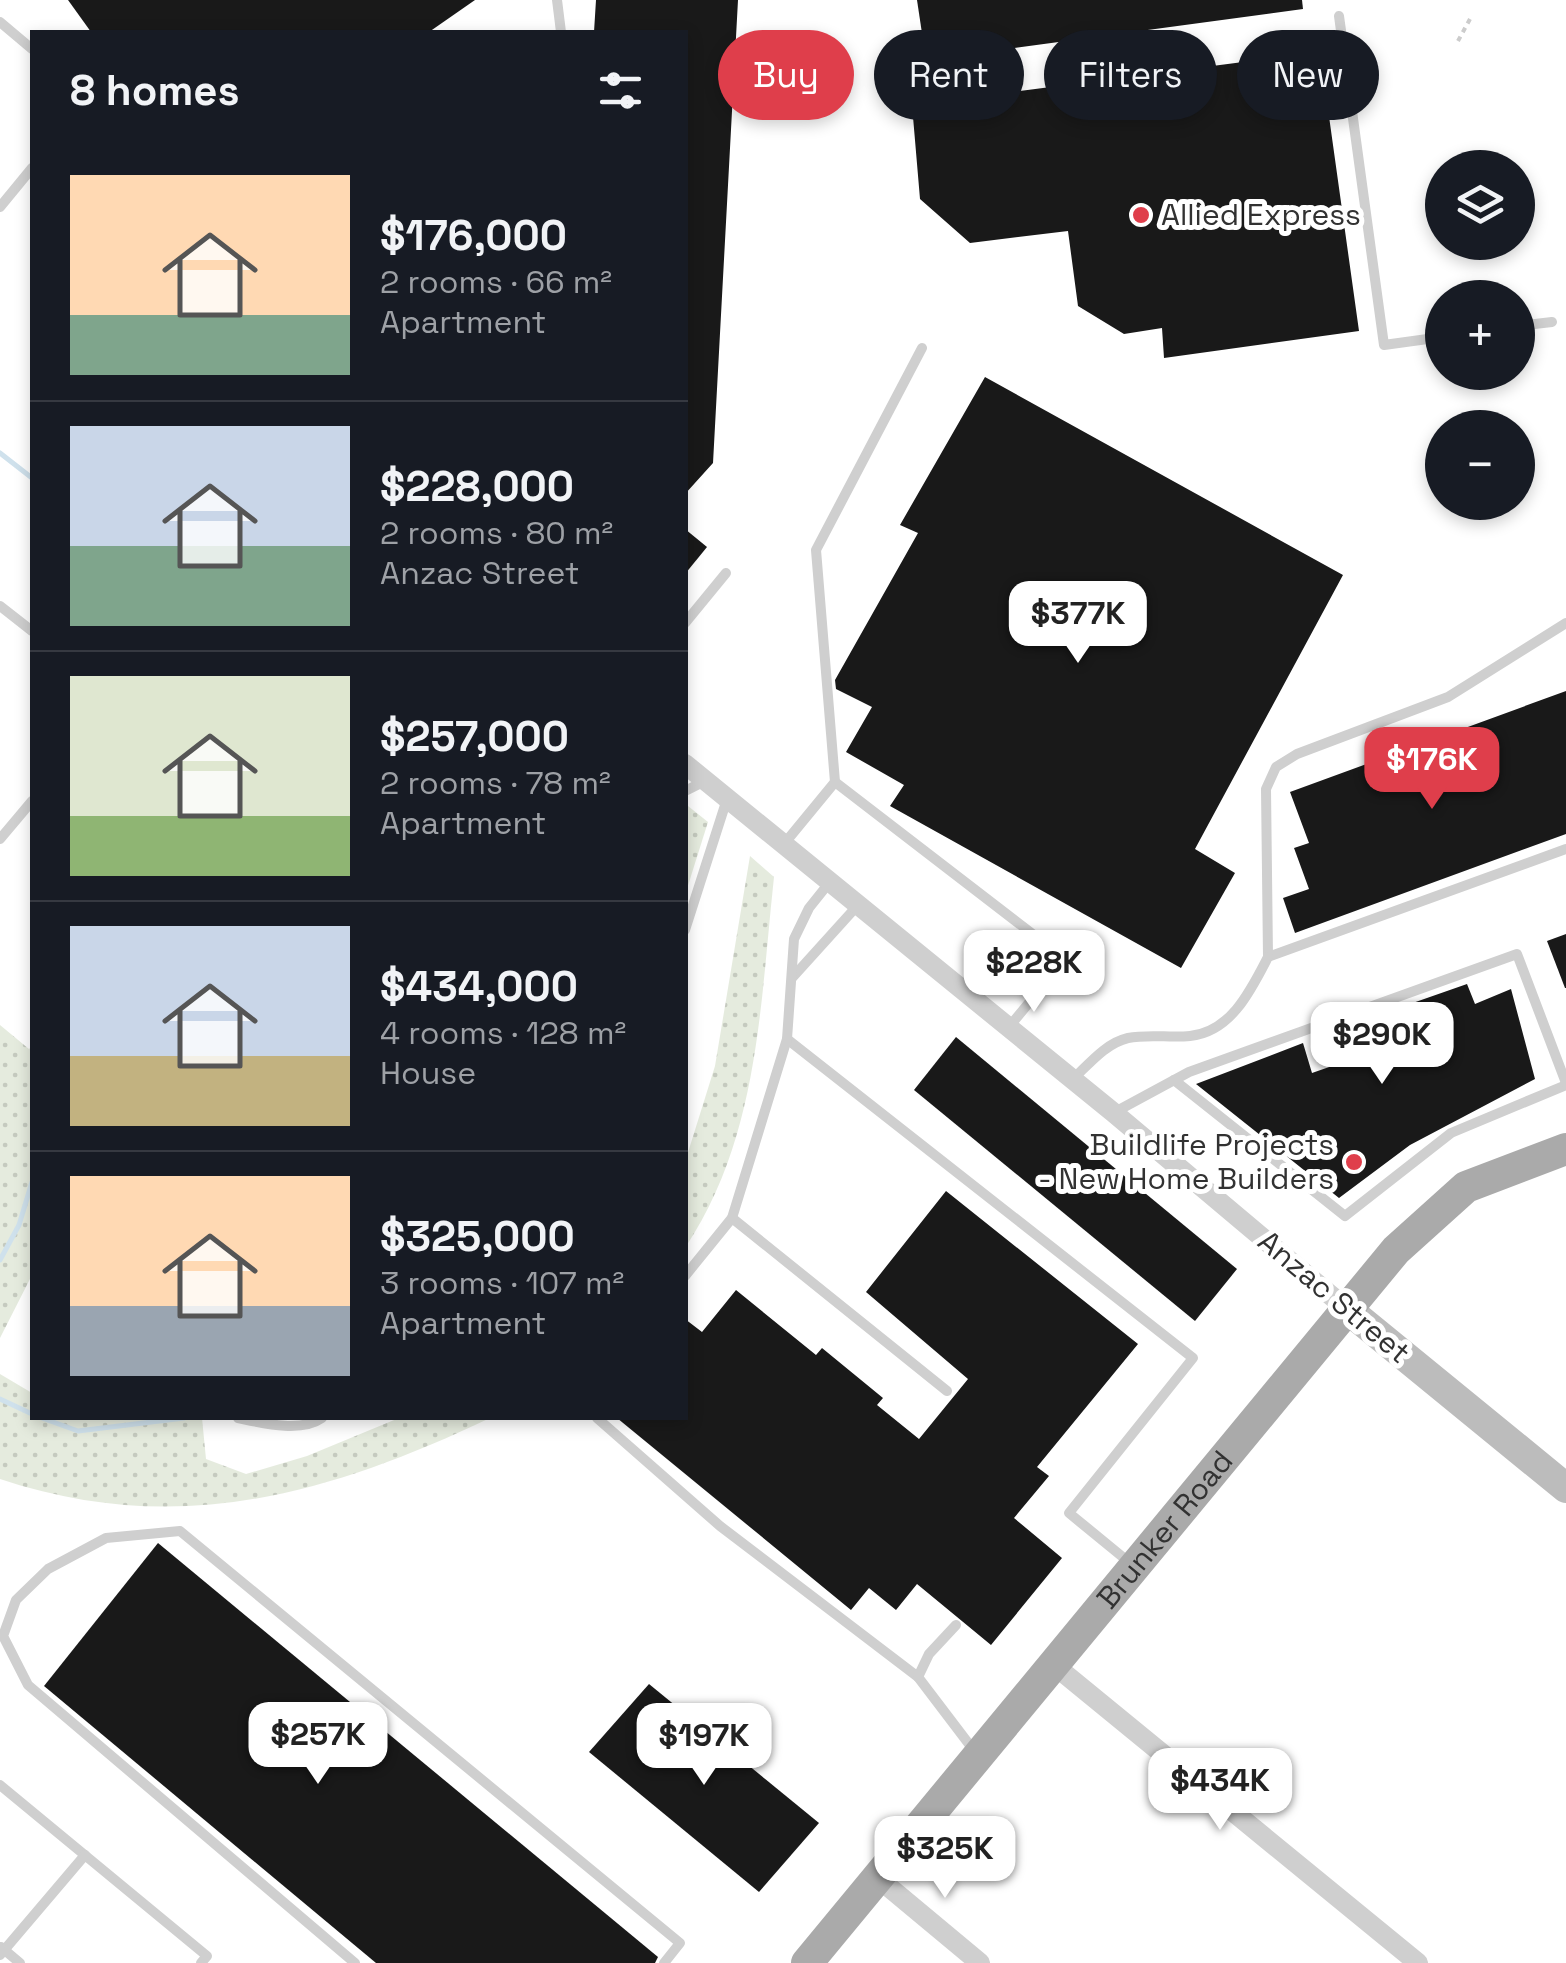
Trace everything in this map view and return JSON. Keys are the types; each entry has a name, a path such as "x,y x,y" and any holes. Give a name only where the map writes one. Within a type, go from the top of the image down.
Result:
{"main road":[{"name":"Brunker Road","path":"808,1963 1396,1250 1466,1187 1566,1149"}],"street":[{"name":"Anzac Street","path":"688,766 1566,1488"},
{"path":"1054,1665 1418,1963"},
{"path":"878,1878 980,1963"}],"lane":[{"path":"558,0 561,30"},
{"path":"1338,16 1384,345 1425,339"},
{"path":"0,22 30,47"},
{"path":"0,207 30,170"},
{"path":"1535,324 1552,322"},
{"path":"784,845 835,782 816,550 922,348"},
{"path":"688,618 726,573"},
{"path":"0,606 30,630"},
{"path":"1073,1079 1103,1051 1126,1038 1194,1036 1219,1028 1236,1010 1268,958 1270,822 1266,789 1276,767 1297,754 1448,697 1566,624"},
{"path":"688,790 706,781"},
{"path":"835,782 1065,958 1009,1028"},
{"path":"688,921 728,798"},
{"path":"0,840 30,803"},
{"path":"1268,958 1566,849"},
{"path":"688,1272 732,1218 787,1039 794,939 830,882"},
{"path":"791,978 858,905"},
{"path":"1114,1113 1174,1080 1517,954 1566,1084 1451,1133 1345,1216 1174,1080"},
{"path":"787,1039 1193,1358 1068,1513 1135,1567"},
{"path":"732,1218 947,1391"},
{"path":"247,1420 312,1424 319,1420"},
{"path":"599,1420 720,1526 918,1677 979,1756"},
{"path":"355,1963 28,1685 3,1636 16,1600 48,1569 106,1538 180,1531 680,1944 664,1963"},
{"path":"918,1677 929,1654 956,1625"},
{"path":"0,1785 208,1961"},
{"path":"20,1963 1,1950 85,1855"}],"path":[{"path":"1458,41 1470,19"}],"shaded area":[{"path":"688,806 708,822 688,885"},
{"path":"750,856 774,877 752,1069 728,1161 688,1243 688,1152 715,1066"},
{"path":"0,1025 30,1048 30,1279 0,1338"},
{"path":"0,1374 30,1392 30,1420 202,1420 206,1459 246,1474 307,1456 394,1420 486,1420 370,1468 250,1500 190,1506 128,1505 65,1496 0,1479"}],"building":[{"path":"68,0 475,0 432,30 90,30"},
{"path":"596,0 738,0 736,30 718,30 718,120 732,120 713,463 688,491 688,30 594,30"},
{"path":"917,0 1302,0 1303,9 1148,30 1044,30 1044,44 1024,47 1024,30 922,30"},
{"name":"Allied Express","path":"1237,63 1237,120 1330,120 1359,331 1164,358 1162,328 1124,334 1078,306 1068,231 970,243 920,199 913,120 1024,120 1024,90 1044,88 1044,120 1217,120 1217,65"},
{"path":"985,377 1343,575 1195,849 1235,873 1181,968 890,806 904,785 846,752 872,707 836,689 835,680 918,533 900,525"},
{"path":"688,531 707,547 688,570"},
{"path":"1566,691 1566,834 1295,933 1283,898 1309,889 1294,848 1309,843 1290,792"},
{"path":"1566,934 1566,988 1565,988 1547,941"},
{"path":"1467,984 1475,1004 1511,989 1535,1079 1410,1145 1339,1198 1196,1084 1303,1043 1312,1073 1398,1043 1387,1012"},
{"path":"956,1037 1237,1269 1195,1321 914,1090"},
{"path":"946,1191 1138,1344 1037,1467 1049,1476 1014,1518 1062,1558 991,1645 917,1584 896,1610 869,1588 851,1610 619,1420 688,1420 688,1321 702,1332 736,1290 816,1355 822,1348 883,1398 877,1405 919,1439 968,1379 866,1292"},
{"path":"158,1543 658,1957 655,1963 376,1963 44,1686"},
{"path":"649,1684 819,1823 759,1892 589,1752"}],"waterway":[{"path":"0,453 30,476"},
{"path":"0,1260 19,1225 30,1189"},
{"path":"0,1399 30,1413"},
{"path":"48,1420 78,1431 168,1420"}],"place":[{"name":"Allied Express","path":"1141,215"},
{"name":"Buildlife Projects - New Home Builders","path":"1354,1162"}]}
